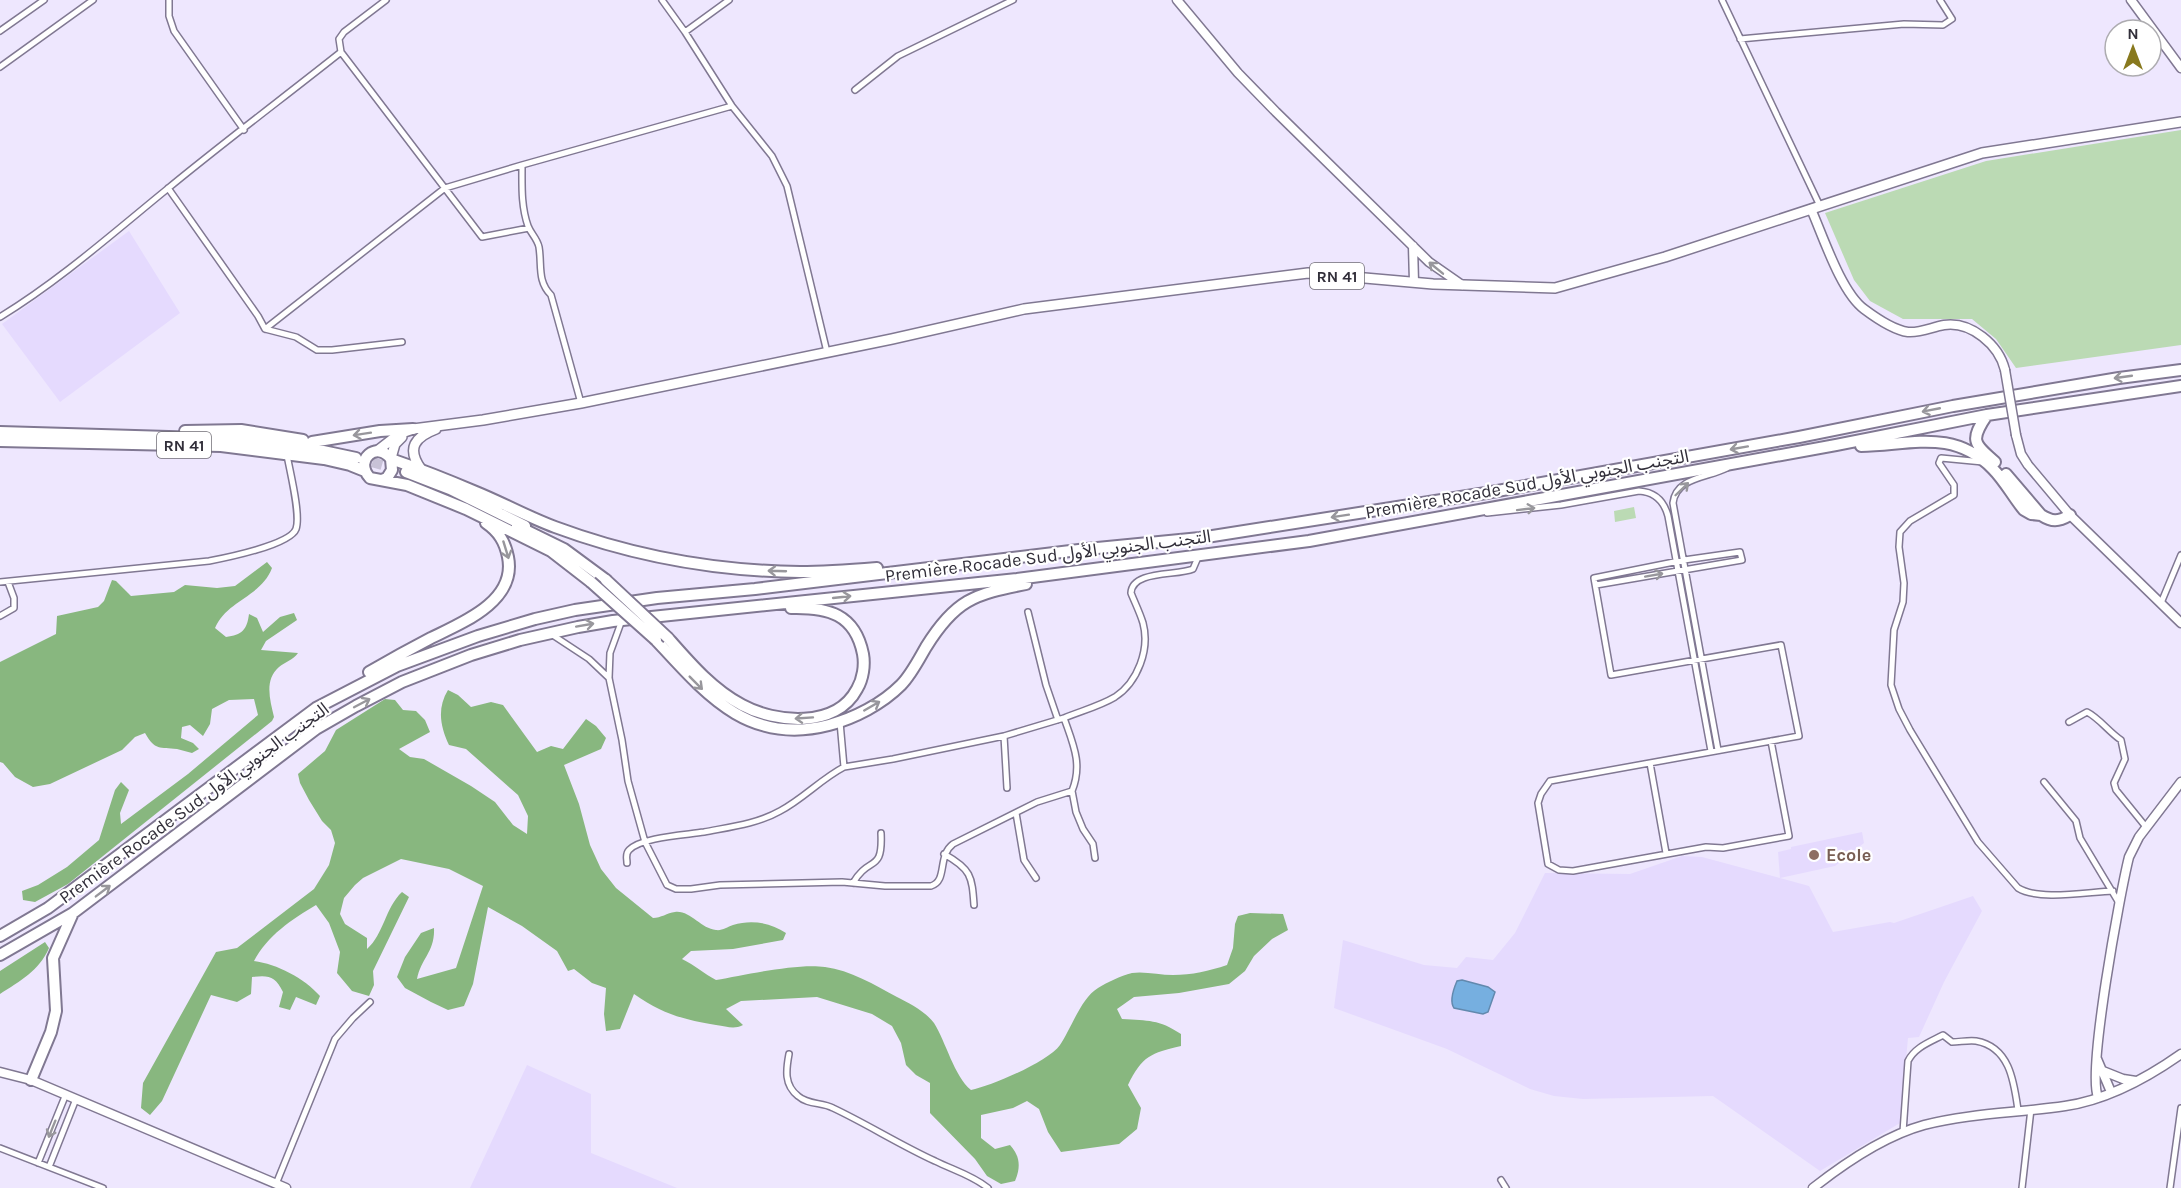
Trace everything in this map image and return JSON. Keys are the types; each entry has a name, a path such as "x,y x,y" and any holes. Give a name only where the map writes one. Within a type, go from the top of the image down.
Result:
{"highway":[{"name":"Première Rocade Sud التجنب الجنوبي الأول","path":"0,936 48,908 316,708 378,675 422,656 508,626 574,610 657,598 755,589 1087,549 1200,538 1475,495 1799,437 1953,406 2181,370"},
{"name":"Première Rocade Sud التجنب الجنوبي الأول","path":"0,956 73,913 316,729 402,682 471,655 549,633 677,613 1017,579 1309,541 1734,464 1987,415 2181,386"},
{"path":"1987,415 1976,433 1977,444 2041,515"},
{"name":"RN 41","path":"312,442 380,431 413,429"},
{"name":"RN 41","path":"0,432 140,437 174,432 235,430 374,452"},
{"path":"140,437 242,440 304,447 356,458"},
{"path":"1836,445 1872,445 1929,440 1948,442 1964,448 1986,462 2024,510 2055,521 2070,515"},
{"name":"RN 41","path":"0,441 215,446 344,463 365,471"},
{"path":"564,549 486,511 404,478 385,453 374,452 364,463 365,471 374,480 413,487 466,509 550,551 591,582 656,640 699,687 719,703 746,718 769,727 786,730 812,729 840,722 885,698 903,683 941,624 961,605 982,594 1127,565"},
{"path":"392,460 421,469 548,524 612,545"},
{"path":"382,480 390,474 392,460"},
{"path":"406,472 482,504 550,528 612,545 705,565 801,572 877,568 1087,549"},
{"path":"482,504 544,535 606,580 668,638 709,682 743,706 782,718 800,720 817,717 832,712 848,702 862,678 863,659 860,640 854,628 831,612 818,608 800,608 677,613"},
{"path":"316,708 366,674 477,614 500,593 505,584 509,562 503,540 496,530 466,509"},
{"path":"31,1080 51,1032 56,1011 53,958 73,913"},
{"path":"36,935 46,934 51,937 57,950"}],"main road":[{"path":"1177,0 1238,73 1413,246 1446,276 1462,286"},
{"path":"2131,0 2181,68"},
{"name":"RN 41","path":"483,420 581,403 1024,309 1276,276 1308,273 1462,286 1555,288 1665,257 1982,153 2181,122"},
{"path":"1816,207 1846,288 1863,309 1894,328 1906,332 1946,325 1969,329 1995,348 2005,370 2021,454 2028,465 2070,515 2181,623"},
{"path":"1413,246 1414,282"},
{"path":"392,460 396,442 404,436 483,420"},
{"path":"374,452 399,434 413,429 483,420"},
{"path":"421,469 414,456 415,443 422,435 438,429"},
{"path":"2098,1097 2095,1088 2099,1073 2097,1058 2129,857 2139,837 2181,782"},
{"path":"1814,1188 1877,1144 1903,1132 1924,1125 1962,1118 2084,1102 2137,1081 2181,1054"},
{"path":"0,1072 31,1080 66,1094 286,1188"},
{"path":"2099,1073 2137,1081"},
{"path":"2099,1073 2111,1092"},
{"path":"2084,1102 2099,1073"}],"street":[{"path":"0,31 44,0"},
{"path":"0,67 93,0"},
{"path":"169,0 169,16 174,31 244,130"},
{"path":"386,0 345,31 339,39 341,52 482,237 529,228"},
{"path":"662,0 732,106 772,156 787,186 827,352"},
{"path":"685,32 729,0"},
{"path":"855,90 898,56 1013,0"},
{"path":"1722,0 1816,207"},
{"path":"1740,39 1904,24 1943,25 1952,19 1940,0"},
{"path":"0,306 3,316 116,233 168,188 341,52"},
{"path":"265,329 445,188 732,106"},
{"path":"522,165 522,203 529,228 537,238 542,282 551,295 581,403"},
{"path":"168,188 265,329 296,337 317,350 402,342"},
{"path":"0,582 209,561 235,556 288,538 296,528 297,517 287,454"},
{"path":"1986,462 1940,459 1941,466 1954,485 1954,495 1906,523 1900,532 1899,547 1904,583 1903,602 1894,630 1891,686 1910,730 1978,842 2018,888 2037,894 2113,891"},
{"path":"1682,570 1684,560 1673,508 1674,495 1691,481 1720,472 1734,464"},
{"path":"1468,512 1507,512 1582,502 1639,491 1659,498 1666,509 1677,561 1682,570 1714,750"},
{"path":"1596,585 1742,560 1740,552 1677,561 1594,578 1611,675 1781,645 1799,736 1714,750 1550,781 1538,803 1548,864 1558,870 1573,871 1666,853 1706,847 1723,848 1789,836 1771,741"},
{"path":"627,863 628,850 645,842 764,818 790,806 816,784 844,766 893,759 1004,736 1061,719 1118,696 1131,683 1141,664 1145,632 1131,593 1134,584 1147,577 1193,569 1199,555"},
{"path":"2161,603 2181,555"},
{"path":"0,616 14,608 14,598 8,582"},
{"path":"1028,612 1046,685 1078,765 1078,778 1072,791 1076,812 1083,829 1094,844 1095,858"},
{"path":"622,620 610,653 609,678 628,781 645,842 667,885 676,889 760,883 932,886 941,880 942,863 947,848 1051,796 1072,791"},
{"path":"549,633 589,659 609,678"},
{"path":"2069,722 2087,712 2121,741 2125,759 2115,783 2116,790 2146,827"},
{"path":"840,722 844,766"},
{"path":"1004,736 1007,788"},
{"path":"1650,763 1666,853"},
{"path":"2044,782 2076,821 2080,838 2120,904"},
{"path":"1016,813 1024,860 1036,878"},
{"path":"853,883 859,872 878,861 881,834"},
{"path":"944,854 963,864 972,880 974,905"},
{"path":"276,1184 335,1040 370,1002"},
{"path":"1903,1132 1908,1061 1912,1054 1922,1046 1943,1035 1952,1042 1974,1041 1984,1044 2002,1056 2012,1076 2018,1110"},
{"path":"789,1054 786,1071 788,1084 798,1097 829,1106 935,1161 978,1180 988,1188"},
{"path":"38,1163 66,1094"},
{"path":"49,1167 76,1099"},
{"path":"2170,1188 2181,1108"},
{"path":"2022,1188 2031,1109"},
{"path":"0,1148 103,1188"},
{"path":"1501,1180 1506,1188"}],"shaded area":[{"path":"129,231 180,313 60,402 2,324"},
{"name":"Ecole","path":"1862,832 1864,843 1835,866 1780,878 1778,852 1791,849 1791,847"},
{"path":"1682,856 1702,857 1809,886 1833,932 1894,923 1973,896 1982,911 1944,982 1919,1037 1908,1038 1900,1123 1820,1171 1713,1096 1583,1099 1554,1096 1530,1089 1447,1049 1334,1008 1343,940 1424,965 1457,968 1466,957 1493,960 1515,933 1545,873 1630,874"},
{"path":"527,1065 591,1094 591,1153 677,1188 470,1188"}],"green space":[{"path":"2181,130 2181,345 2016,368 1996,339 1972,319 1903,319 1870,301 1854,280 1825,213 1986,161"},
{"path":"1634,507 1636,518 1615,522 1614,511"},
{"path":"267,562 272,568 267,578 227,611 215,628 226,637 236,635 245,628 249,614 257,618 263,632 280,617 294,613 297,620 266,641 261,650 298,653 279,667 271,678 269,690 274,717 272,721 68,884 35,902 23,900 22,891 38,885 67,867 99,840 115,790 121,782 129,790 120,813 121,824 188,774 258,715 254,699 229,700 212,709 210,724 203,736 190,725 182,727 181,738 193,743 199,749 192,753 158,747 145,733 135,737 122,750 50,784 33,787 15,777 0,762 0,662 56,634 57,616 98,607 104,601 112,580 116,581 131,596 174,592 185,585 217,588 235,586"},
{"path":"448,690 458,695 471,707 491,702 503,705 537,752 551,746 563,749 586,719 596,726 606,738 601,749 564,765 579,804 590,845 601,869 616,888 653,918 680,912 716,930 740,923 754,922 768,924 786,933 783,940 733,949 691,951 682,959 716,980 771,970 813,966 844,971 862,979 912,1005 931,1019 955,1068 971,1090 1019,1072 1054,1052 1086,999 1110,981 1132,973 1187,974 1227,965 1233,948 1238,916 1250,913 1283,914 1288,930 1272,939 1254,956 1245,971 1229,984 1179,993 1134,997 1117,1009 1122,1019 1159,1023 1181,1034 1181,1046 1148,1057 1133,1075 1128,1085 1141,1108 1137,1129 1119,1144 1061,1152 1048,1132 1039,1109 1027,1101 1013,1108 981,1115 981,1138 995,1149 1010,1145 1018,1158 1019,1166 1015,1181 1001,1184 987,1176 975,1159 930,1113 930,1083 916,1075 906,1065 901,1043 892,1026 872,1014 817,997 741,1001 726,1009 743,1025 730,1027 673,1015 634,994 620,1029 606,1031 604,1014 606,988 592,983 574,969 568,971 557,951 522,926 488,907 473,984 464,1006 448,1010 405,988 397,977 405,957 421,933 434,928 430,949 417,979 456,968 483,886 449,869 401,859 363,878 355,885 344,898 340,914 345,924 367,938 367,949 377,936 396,898 402,892 409,897 373,971 374,985 369,996 352,991 337,973 340,952 329,923 316,905 281,929 259,952 254,961 281,969 306,983 320,996 316,1005 296,997 290,1010 279,1007 283,992 274,980 263,976 252,977 251,994 237,1002 211,995 162,1101 150,1115 141,1108 143,1083 216,952 237,948 314,889 329,865 335,843 331,830 322,821 309,800 298,774 325,751 336,730 385,699 395,700 403,710 416,711 425,720 430,732 399,749 410,757 424,759 471,786 495,802 513,825 527,834 528,816 518,795 466,749 449,745 441,717 442,704"},
{"path":"45,942 49,948 40,963 28,975 0,994 0,971"}],"water":[{"path":"1462,980 1488,987 1495,992 1488,1012 1483,1014 1454,1008 1453,991 1457,981"}],"tunnel":[{"path":"358,458 406,472"}],"place":[{"name":"Ecole","path":"1814,855"}]}
